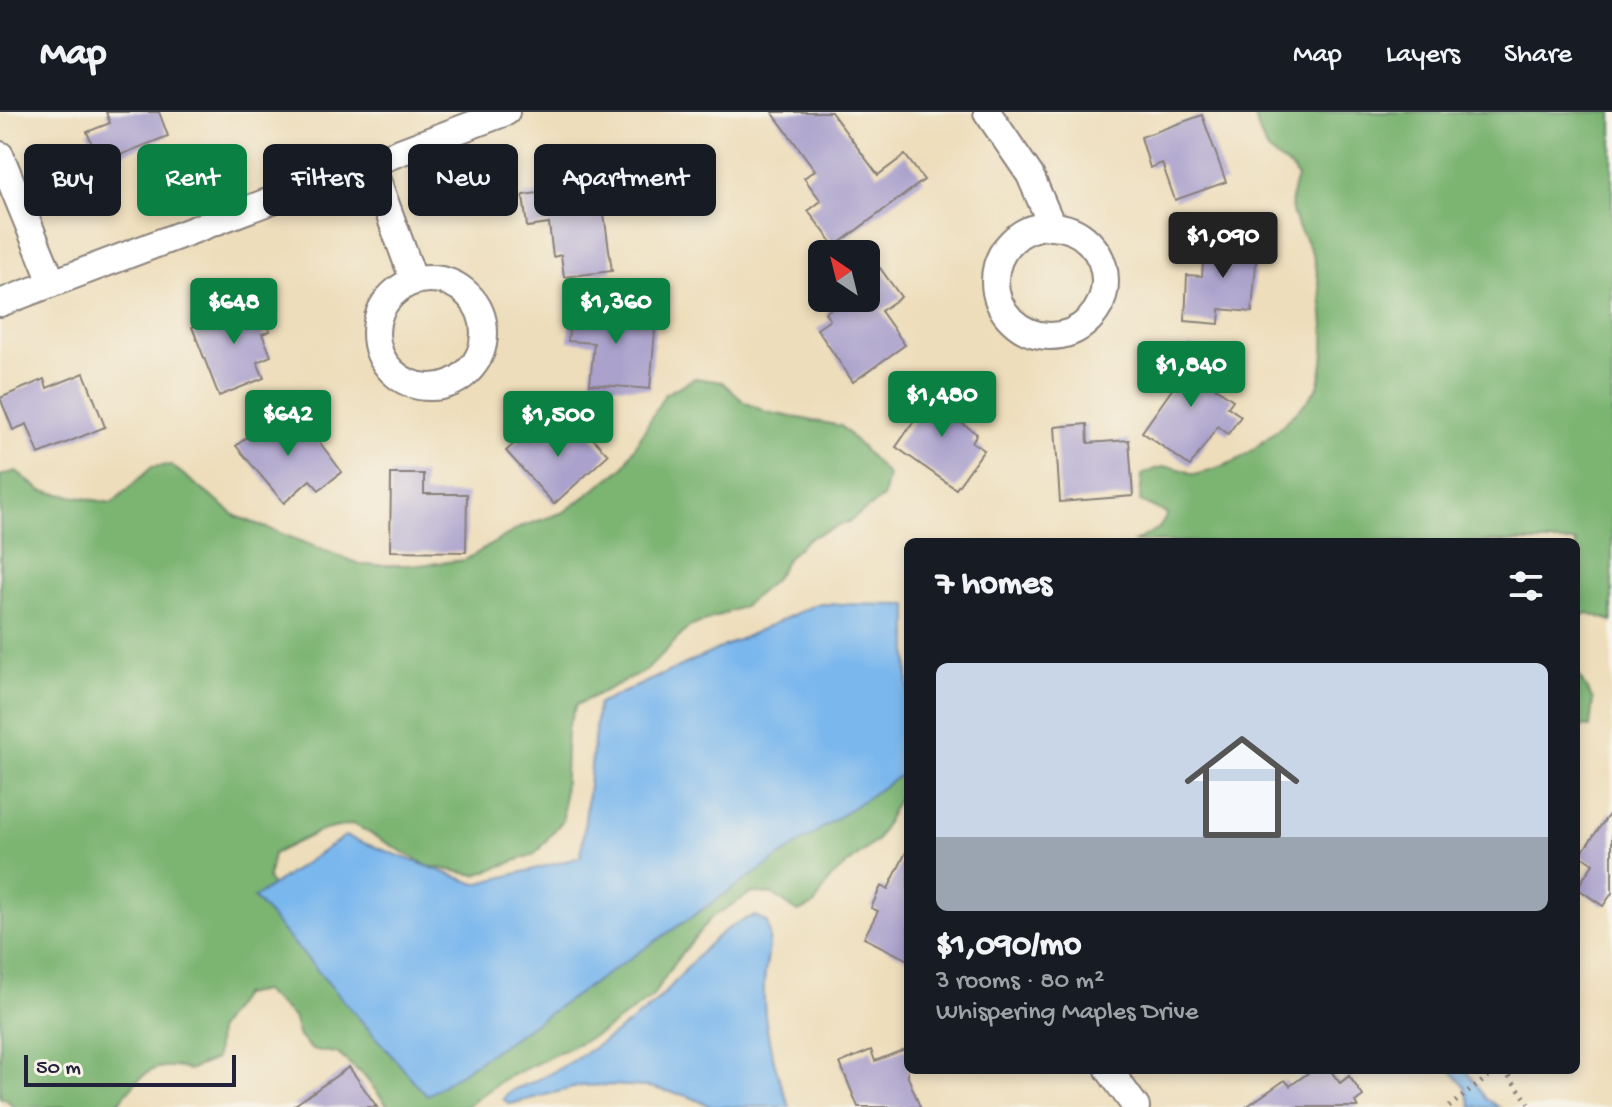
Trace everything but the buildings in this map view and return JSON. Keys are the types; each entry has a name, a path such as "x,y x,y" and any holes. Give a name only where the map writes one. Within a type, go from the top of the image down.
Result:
{"street":[{"path":"392,156 506,112"},
{"path":"987,112 1030,175 1052,226"},
{"path":"0,155 52,282"},
{"path":"0,303 263,204"},
{"path":"390,216 414,281"},
{"path":"1052,226 1070,229 1097,252 1105,286 1100,304 1090,319 1075,330 1057,336 1039,335 1022,328 1008,317 998,301 995,283 997,265 1005,249 1034,228 1052,226"},
{"path":"440,280 464,290 476,303 482,319 484,337 474,363 454,381 436,387 418,386 401,379 387,367 378,351 378,316 386,301 414,281 440,280"},
{"path":"1112,1074 1136,1107"}],"path":[{"path":"1450,1106 1492,1074"},
{"path":"1507,1074 1532,1107"}],"green space":[{"path":"1254,112 1612,112 1612,621 1588,613 1580,616 1580,538 1141,538 1159,528 1168,514 1140,501 1142,475 1168,467 1195,475 1235,461 1282,425 1306,402 1319,383 1324,356 1323,310 1312,253 1293,216 1297,177 1291,168 1268,150"},
{"path":"695,378 722,382 744,402 766,412 841,426 888,475 883,498 848,522 809,538 789,556 773,581 744,606 689,627 647,670 576,705 567,729 563,820 535,854 476,875 428,866 353,824 320,831 273,854 268,879 300,928 372,1006 904,701 904,789 877,840 831,878 814,905 798,912 773,894 751,893 711,918 675,962 652,997 604,1031 504,1079 466,1107 389,1107 364,1076 337,1053 312,1050 299,1037 293,1017 263,991 242,995 218,1029 216,1059 189,1070 175,1067 154,1069 138,1080 115,1107 13,1107 6,1099 0,1098 0,476 16,471 42,491 112,503 152,467 171,465 236,516 362,565 419,565 465,560 521,527 564,512 623,468 665,394"},
{"path":"1580,678 1593,700 1590,727 1580,726"}],"water":[{"path":"817,604 904,605 904,773 427,1096 254,898 345,836 476,884 581,857 598,704"},
{"path":"755,916 767,922 769,930 764,984 765,1016 774,1062 790,1107 712,1107 688,1096 649,1087 606,1085 581,1086 510,1104 503,1099 513,1090 605,1041 658,1000 722,932"},
{"path":"1454,1074 1469,1074 1486,1099 1499,1107 1472,1107 1464,1085"}]}
